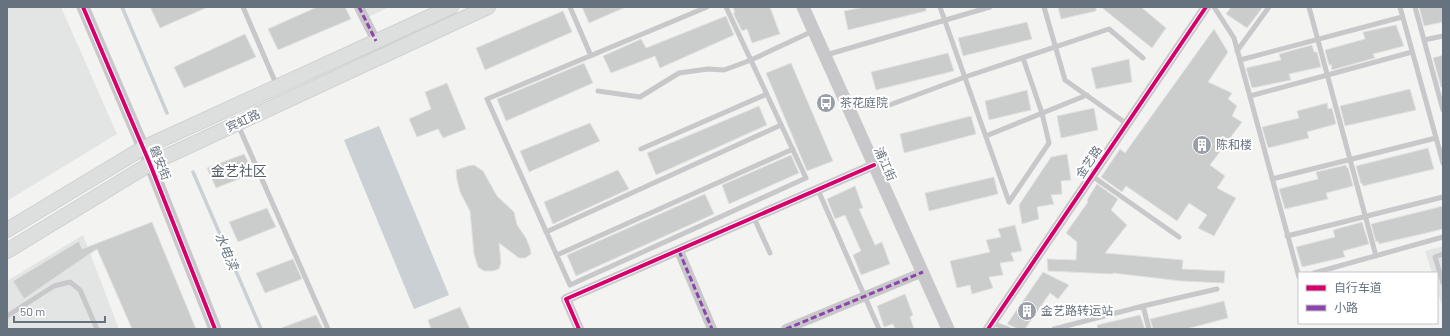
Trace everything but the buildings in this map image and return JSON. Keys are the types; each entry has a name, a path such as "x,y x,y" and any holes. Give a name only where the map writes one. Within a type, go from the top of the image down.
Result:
{"main road":[{"name":"宾虹路","path":"7,230 143,148 451,7"},
{"name":"宾虹路","path":"7,251 150,164 488,7"}],"street":[{"name":"磐安街","path":"83,7 150,164 215,329"},
{"path":"359,7 376,42"},
{"name":"浦江街","path":"803,7 948,329"},
{"name":"金艺路","path":"990,326 1206,7"},
{"path":"578,329 566,300 874,165"},
{"path":"678,251 712,329"},
{"path":"786,329 923,272"}],"lane":[{"path":"243,7 277,87"},
{"path":"570,7 592,56"},
{"path":"708,7 487,99 570,285 806,178 726,7"},
{"path":"940,7 1009,202 1049,143 1042,113 1023,58"},
{"path":"825,55 990,7"},
{"path":"1044,7 1065,80 1127,124"},
{"path":"1214,7 1234,38 1298,273"},
{"path":"1237,51 1269,7"},
{"path":"1309,7 1376,256"},
{"path":"1400,7 1443,163"},
{"path":"1415,7 1443,110"},
{"path":"1240,60 1402,17"},
{"path":"884,107 965,77 1109,29 1143,58"},
{"path":"598,91 640,97 679,72 708,68 724,70 751,60 814,30"},
{"path":"1424,40 1443,36"},
{"path":"1250,96 1412,52"},
{"path":"641,149 767,94"},
{"path":"986,136 1087,95"},
{"path":"237,124 328,329"},
{"path":"546,232 781,125"},
{"path":"1272,179 1436,138"},
{"path":"557,255 793,149"},
{"path":"1092,176 1179,237"},
{"path":"818,190 879,329"},
{"path":"1288,236 1443,197"},
{"path":"754,218 770,252"},
{"path":"1318,272 1443,237"},
{"path":"1443,254 1435,257 1443,283"},
{"path":"8,313 54,286 70,282 80,290 96,329"},
{"path":"1054,329 1216,289"},
{"path":"1143,306 1149,329"},
{"path":"990,326 1008,329"}],"shaded area":[{"path":"7,7 61,7 117,134 7,201"},
{"path":"354,7 389,7 360,21"},
{"path":"379,126 449,295 414,309 344,140"},
{"path":"83,235 119,329 7,329 7,281"},
{"path":"1443,246 1443,309 1438,293 1438,272 1432,272 1425,251"}],"waterway":[{"name":"水电渎","path":"122,7 167,113"},
{"name":"水电渎","path":"193,172 261,329"}],"marked path":[{"path":"359,7 376,41"},
{"path":"679,251 712,329"},
{"path":"786,329 923,272"}],"cycle path":[{"path":"83,7 150,164 215,329"},
{"path":"988,329 1206,7"},
{"path":"579,329 566,299 874,165"}],"place":[{"name":"茶花庭院","path":"826,103"},
{"name":"陈和楼","path":"1202,145"},
{"name":"金艺路转运站","path":"1027,311"}],"district":[{"name":"金艺社区","path":"239,171"}]}
